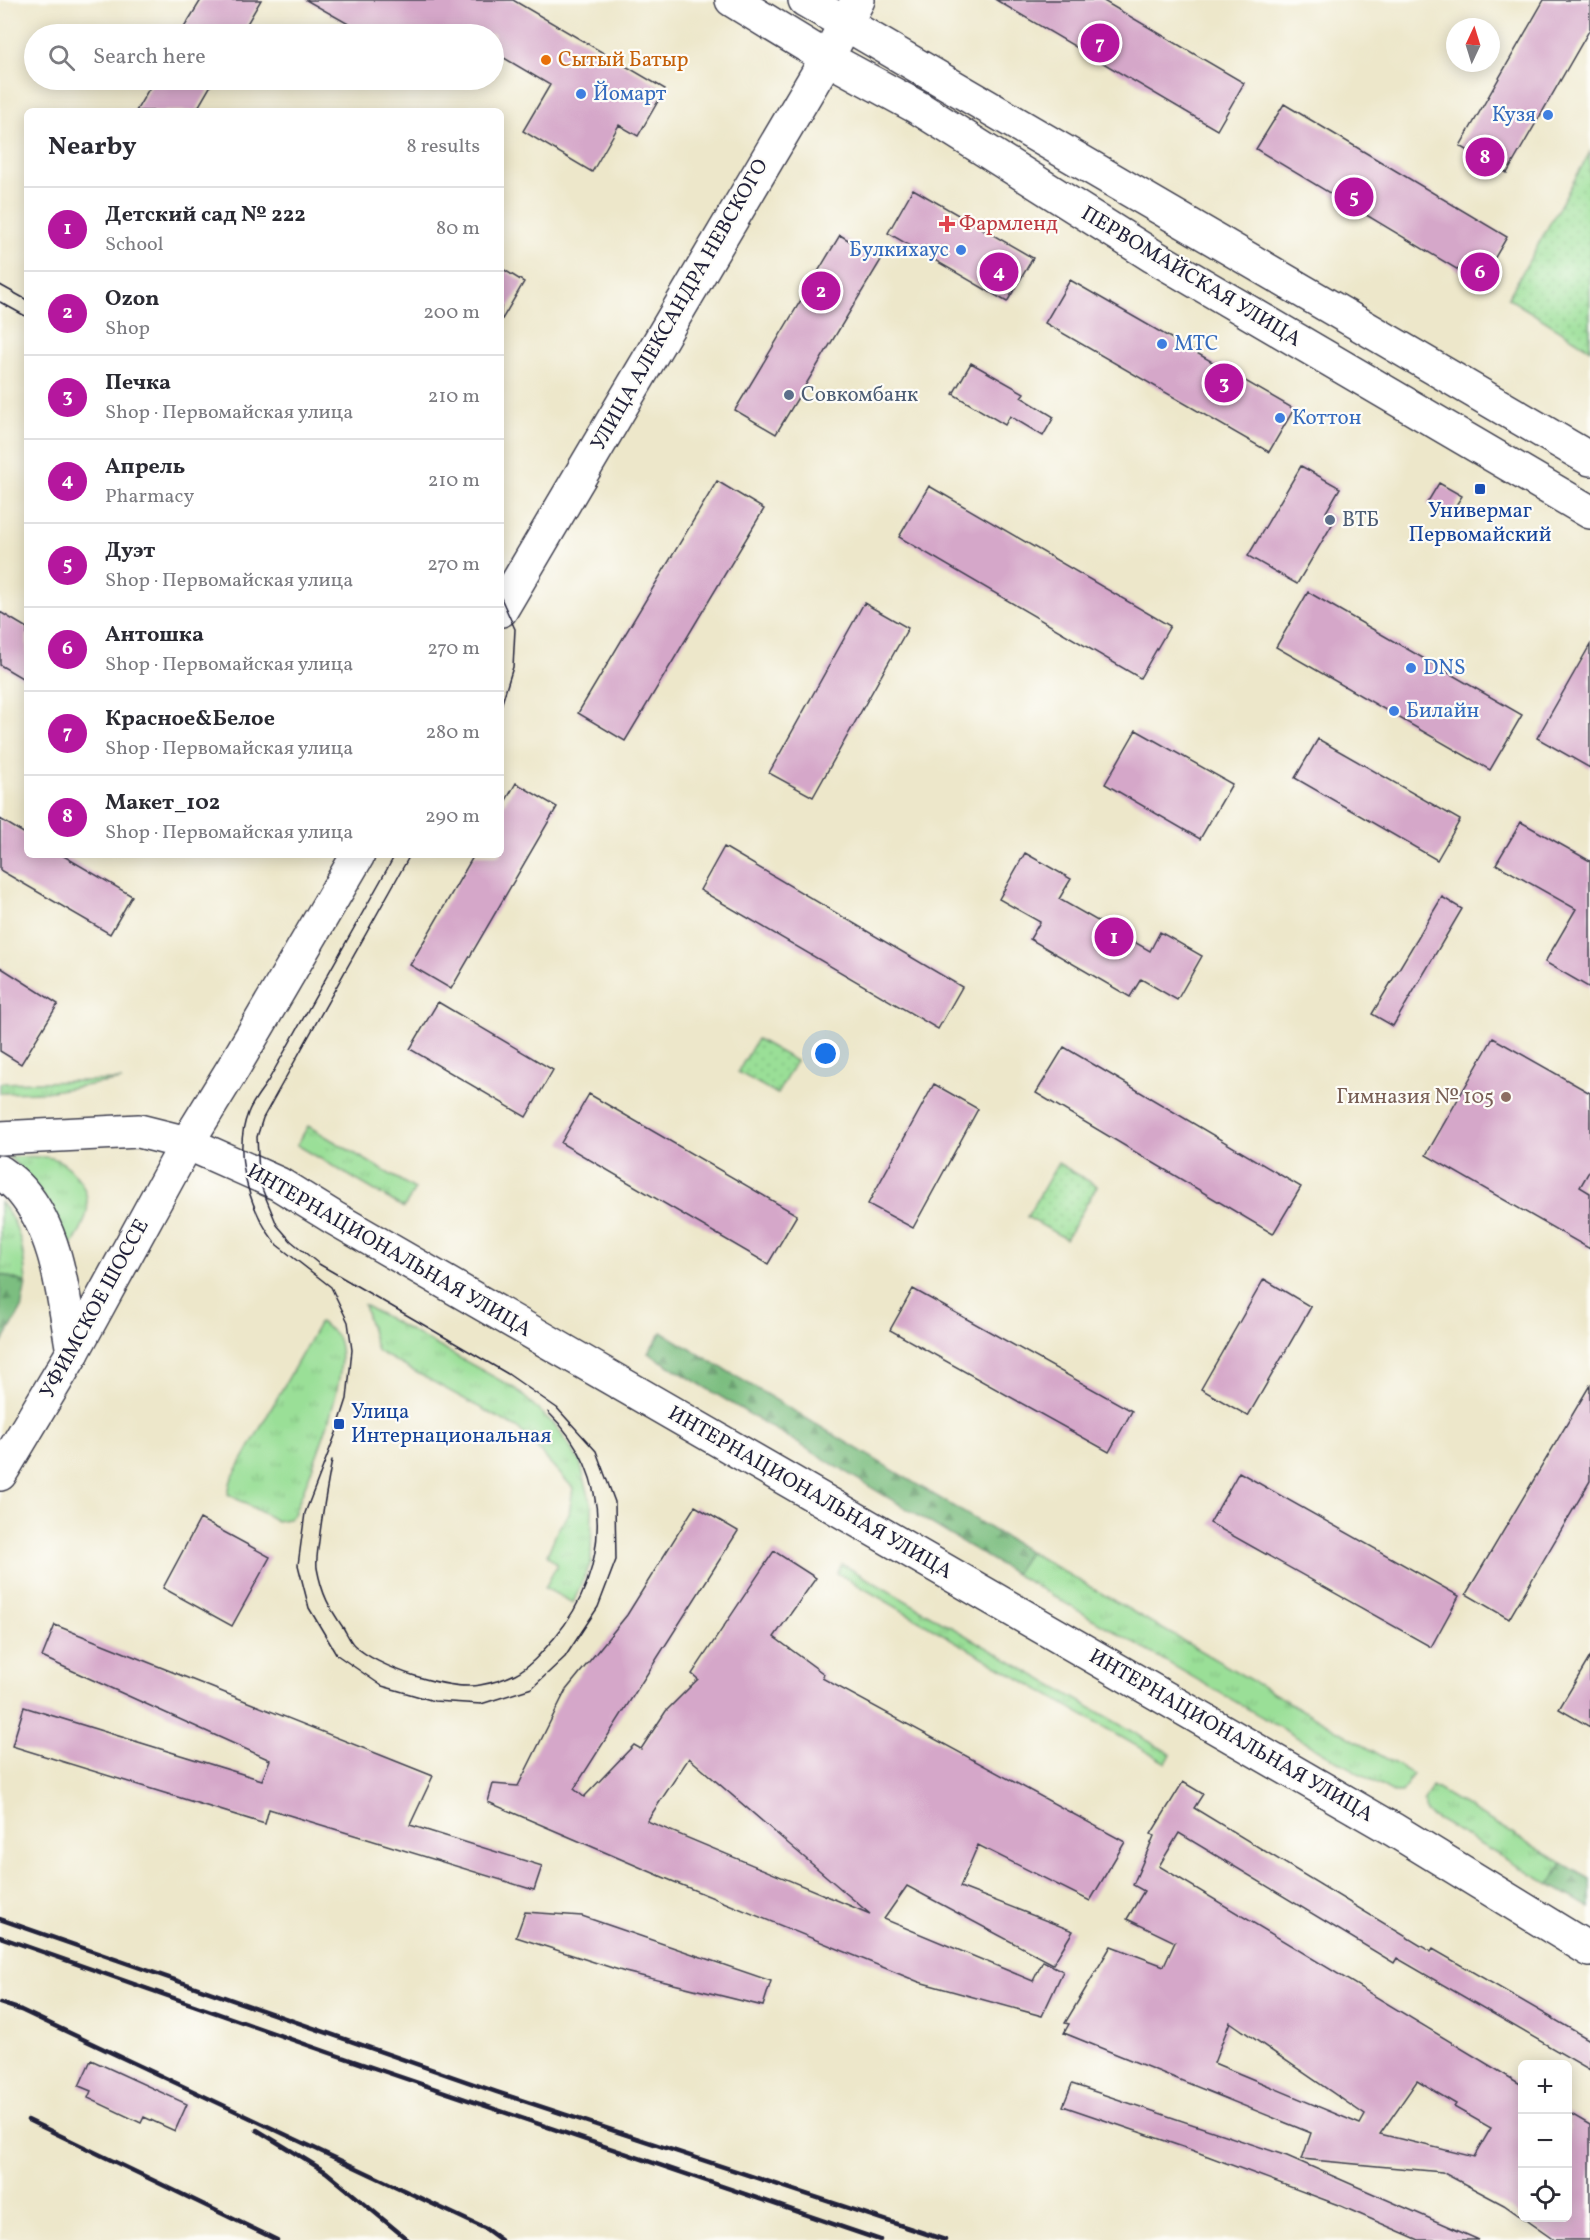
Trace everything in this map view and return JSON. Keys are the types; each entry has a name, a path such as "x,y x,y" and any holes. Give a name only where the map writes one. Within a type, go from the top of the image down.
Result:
{"main road":[{"name":"ПЕРВОМАЙСКАЯ УЛИЦА","path":"732,0 826,58 917,107 1153,256 1590,512"},
{"name":"ПЕРВОМАЙСКАЯ УЛИЦА","path":"805,0 852,12 1590,459"},
{"name":"УЛИЦА АЛЕКСАНДРА НЕВСКОГО","path":"504,605 852,12"},
{"path":"187,1143 236,1065 356,858"},
{"name":"ИНТЕРНАЦИОНАЛЬНАЯ УЛИЦА","path":"0,1138 139,1131 187,1143 279,1184 334,1218 1394,1830 1590,1950"},
{"name":"УФИМСКОЕ ШОССЕ","path":"0,1474 73,1353 187,1143"},
{"path":"0,1172 20,1188 40,1215 62,1283 73,1353"}],"green space":[{"path":"1590,152 1590,349 1508,298"},
{"path":"757,1039 796,1061 777,1094 738,1072"},
{"path":"122,1080 45,1092 0,1093 0,1083"},
{"path":"308,1126 415,1189 404,1208 297,1145"},
{"path":"9,1157 55,1159 69,1168 81,1183 88,1202 87,1211 81,1230 70,1249 45,1199 29,1177"},
{"path":"1058,1163 1097,1186 1066,1239 1027,1217"},
{"path":"0,1202 17,1229 26,1283 0,1274"},
{"path":"0,1274 26,1283 21,1310 0,1346"},
{"path":"364,1305 516,1389 556,1426 580,1462 592,1507 591,1562 573,1603 545,1588 557,1565 547,1555 558,1529 569,1514 573,1488 519,1429 377,1351"},
{"path":"320,1322 336,1335 341,1353 335,1399 319,1451 294,1514 288,1519 277,1521 228,1494 231,1480"},
{"path":"662,1332 1028,1551 1015,1574 648,1353"},
{"path":"1028,1551 1413,1774 1402,1793 1393,1793 1015,1574"},
{"path":"842,1564 1171,1754 1166,1763 837,1573"},
{"path":"1432,1786 1562,1863 1550,1885 1426,1813 1424,1801"},
{"path":"1562,1863 1590,1879 1590,1908 1550,1885"}],"building":[{"path":"201,0 261,0 247,24 186,24"},
{"path":"306,0 513,0 665,89 638,136 619,125 592,172 523,131 550,85 504,58 504,24 348,24"},
{"path":"996,0 1102,0 1244,83 1217,130"},
{"path":"1544,0 1590,0 1590,29 1507,173 1460,146"},
{"path":"148,90 208,90 198,108 138,108"},
{"path":"1284,104 1507,237 1480,283 1256,149"},
{"path":"913,189 1033,258 1007,302 888,233"},
{"path":"840,235 881,260 776,434 735,410"},
{"path":"504,270 524,282 504,316"},
{"path":"1070,280 1294,409 1269,452 1045,323"},
{"path":"971,363 1024,393 1021,397 1054,417 1043,436 1010,416 1005,425 953,394"},
{"path":"1301,466 1340,488 1326,512 1336,518 1297,584 1248,556"},
{"path":"717,481 764,509 625,741 578,713"},
{"path":"1439,483 1462,496 1449,516 1427,503"},
{"path":"929,486 1170,626 1140,678 899,537"},
{"path":"1308,592 1522,715 1490,770 1276,647"},
{"path":"864,603 908,628 813,797 769,773"},
{"path":"0,612 24,626 24,679 0,665"},
{"path":"1590,645 1590,768 1537,738"},
{"path":"1136,730 1232,784 1200,839 1105,784"},
{"path":"1318,739 1460,820 1437,860 1295,778"},
{"path":"516,783 557,807 451,989 410,965 472,858 504,858 504,804"},
{"path":"0,819 24,833 24,858 67,858 132,896 110,934 0,870"},
{"path":"1521,822 1590,861 1590,988 1545,962 1576,909 1496,864"},
{"path":"724,847 962,987 938,1029 700,890"},
{"path":"1025,853 1071,879 1059,899 1150,951 1160,932 1202,956 1177,1000 1141,979 1130,997 1030,939 1040,922 999,899"},
{"path":"1442,897 1462,909 1393,1026 1372,1014"},
{"path":"0,967 58,1004 21,1064 0,1051"},
{"path":"438,1002 553,1070 526,1117 410,1049"},
{"path":"1493,1038 1590,1093 1590,1170 1580,1187 1590,1193 1590,1249 1426,1155"},
{"path":"1064,1047 1301,1187 1273,1234 1036,1093"},
{"path":"934,1084 978,1109 913,1228 868,1204"},
{"path":"589,1094 797,1215 768,1264 561,1143"},
{"path":"1264,1279 1311,1307 1248,1416 1201,1389"},
{"path":"913,1289 1132,1411 1109,1452 890,1330"},
{"path":"1590,1385 1590,1481 1509,1619 1466,1594"},
{"path":"1239,1472 1459,1596 1431,1647 1210,1523"},
{"path":"695,1506 738,1531 574,1789 584,1797 634,1745 641,1749 666,1711 698,1679 692,1674 774,1551 816,1578 774,1637 824,1674 822,1678 1125,1842 1090,1901 978,1845 960,1887 1073,1931 1053,1964 907,1886 884,1919 1033,1981 1043,1961 1063,1971 1042,2016 919,1982 672,1881 488,1802 493,1784 518,1786 566,1690 627,1615","holes":["689,1758 870,1914 647,1821"]},
{"path":"200,1519 270,1557 232,1626 163,1588"},
{"path":"55,1625 433,1776 410,1825 542,1866 534,1890 269,1809 265,1824 12,1746 24,1707 262,1780 270,1760 42,1657"},
{"path":"1590,1657 1590,1727 1559,1709"},
{"path":"1183,1782 1203,1794 1194,1808 1431,1952 1433,1949 1590,2040 1590,2070 1397,1958 1394,1963 1179,1833 1159,1866 1518,2083 1518,2215 1442,2172 1302,2159 1311,2133 1064,2033 1069,2024 1065,2023 1111,1946 1164,1966 1175,1942 1127,1919 1144,1891 1133,1885 1154,1836 1151,1834","holes":["1230,2022 1365,2115 1360,2124 1214,2063","1417,2081 1456,2104 1454,2107 1491,2128 1474,2157 1380,2134"]},
{"path":"525,1912 582,1916 771,1981 763,2006 625,1972 516,1937"},
{"path":"91,2060 187,2104 175,2131 144,2117 141,2123 88,2098 91,2091 79,2086"},
{"path":"1072,2084 1287,2156 1479,2240 1419,2240 1341,2206 1186,2148 1063,2106"},
{"path":"1572,2114 1590,2125 1590,2240 1554,2240 1528,2222 1572,2222"}],"tram line":[{"path":"0,285 24,298"},
{"path":"0,302 24,315"},
{"path":"504,605 515,629 513,667 504,696"},
{"path":"393,858 250,1109 244,1129 243,1164 252,1200 267,1232 277,1245 331,1287 348,1322 352,1350 347,1399 305,1513 298,1565 309,1608 337,1655 382,1686 434,1701 481,1704 532,1688 565,1657 598,1607 616,1560 615,1502 596,1451 557,1408 508,1374 319,1264 291,1241 277,1225 259,1175 257,1137 263,1118 408,858"},
{"path":"332,1460 317,1554 317,1568 327,1600 351,1642 364,1653 414,1676 467,1686 484,1684 507,1678 521,1671 555,1637 573,1611 587,1582 595,1553 597,1523 594,1493 585,1464 570,1437 548,1412"}],"railway":[{"path":"0,1919 497,2092 945,2240"},
{"path":"0,1937 333,2054 880,2240"},
{"path":"0,2003 21,2010 428,2201 486,2229 501,2240"},
{"path":"28,2120 277,2240"},
{"path":"257,2130 326,2172 408,2240"}],"place":[{"name":"Красное&Белое","path":"1100,43"},
{"name":"Сытый Батыр","path":"546,60"},
{"name":"Йомарт","path":"581,94"},
{"name":"Кузя","path":"1548,115"},
{"name":"Макет_102","path":"1485,157"},
{"name":"Дуэт","path":"1354,197"},
{"name":"Фармленд","path":"947,224"},
{"name":"Булкихаус","path":"961,250"},
{"name":"Апрель","path":"999,272"},
{"name":"Антошка","path":"1480,272"},
{"name":"Ozon","path":"821,291"},
{"name":"МТС","path":"1162,344"},
{"name":"Печка","path":"1224,383"},
{"name":"Совкомбанк","path":"789,395"},
{"name":"Коттон","path":"1280,418"},
{"name":"Универмаг Первомайский","path":"1480,489"},
{"name":"ВТБ","path":"1330,520"},
{"name":"DNS","path":"1411,668"},
{"name":"Билайн","path":"1394,711"},
{"name":"Детский сад № 222","path":"1114,937"},
{"name":"Гимназия № 105","path":"1506,1097"},
{"name":"Улица Интернациональная","path":"339,1424"}]}
